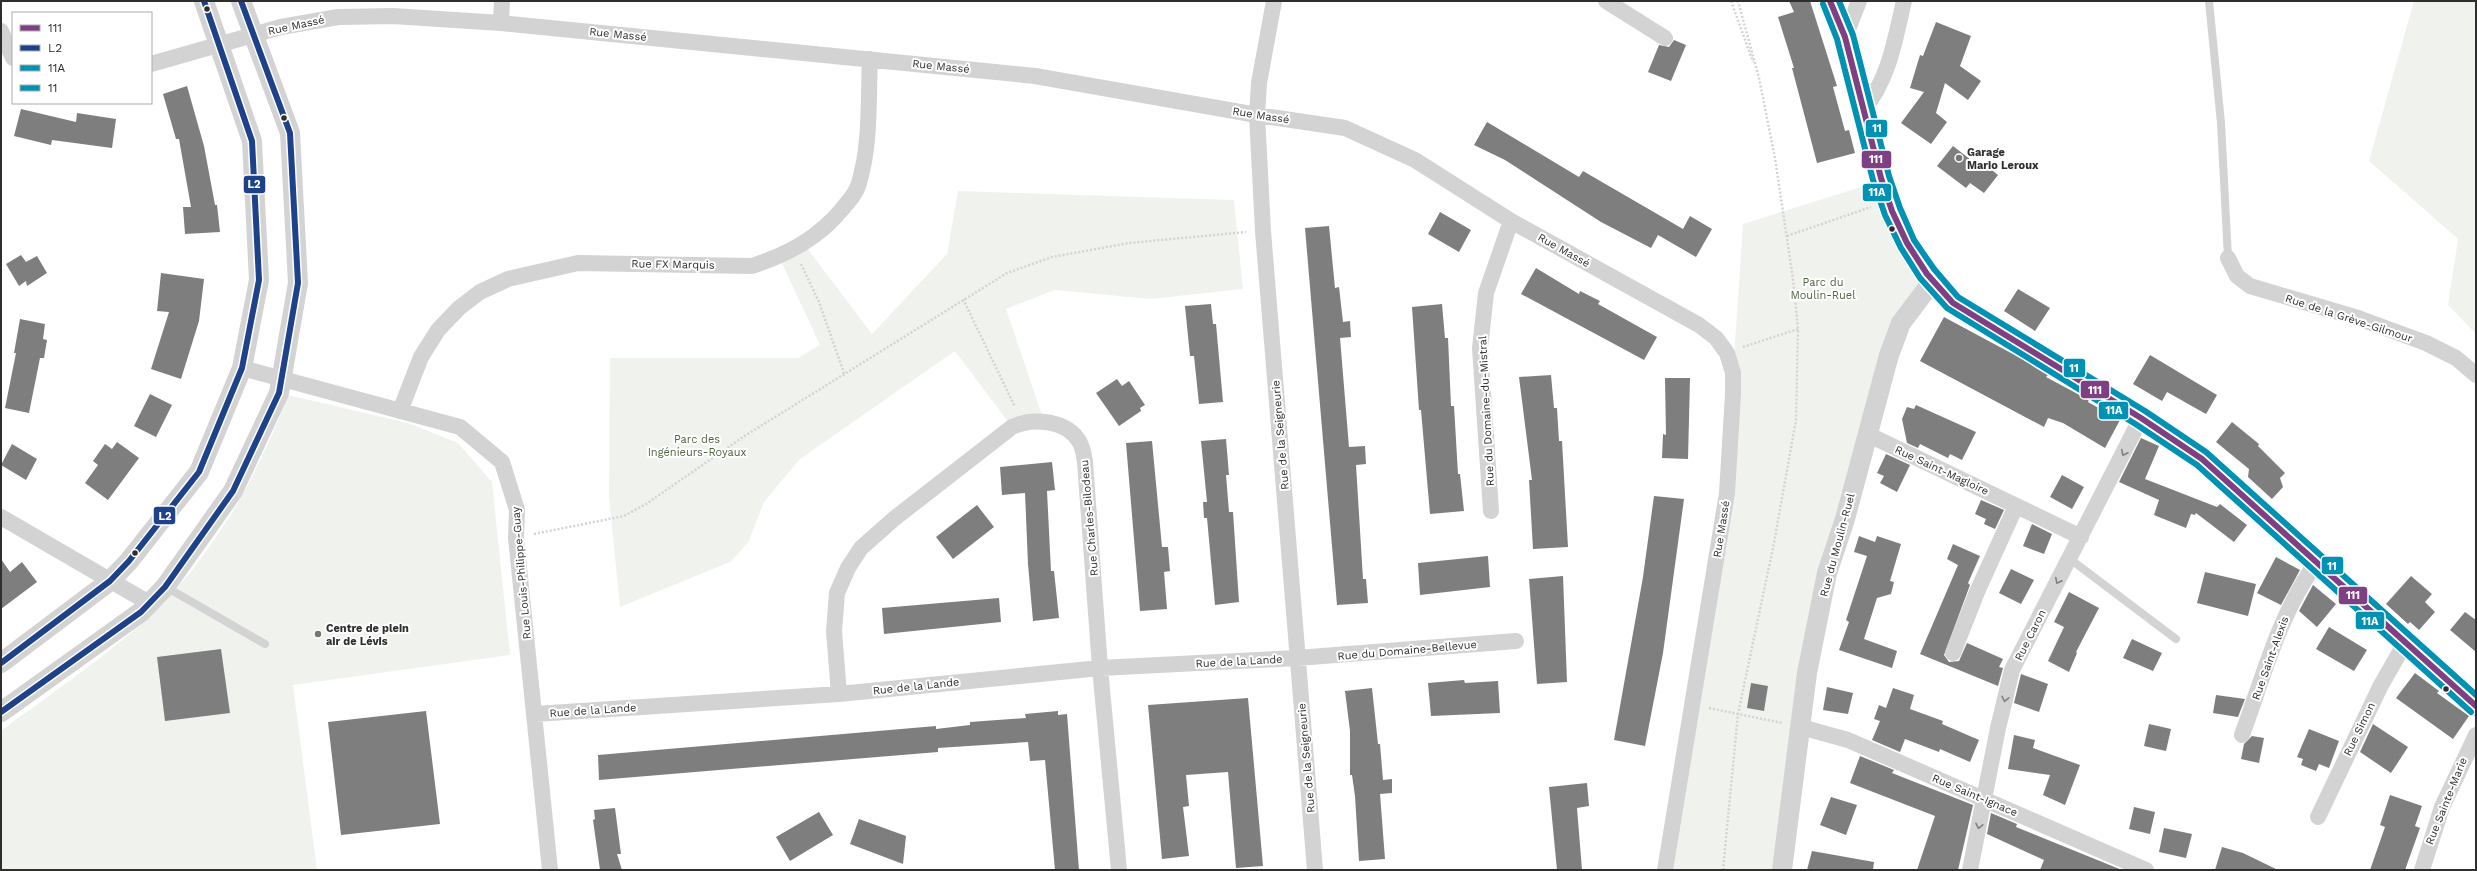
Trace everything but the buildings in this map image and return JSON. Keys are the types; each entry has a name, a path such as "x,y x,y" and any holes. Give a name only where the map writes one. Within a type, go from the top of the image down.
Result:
{"street":[{"path":"1,663 110,581 129,561 199,472 242,368 259,280 252,141 217,45 204,1"},
{"path":"1,712 141,612 165,587 232,491 279,392 298,283 290,133 241,1"},
{"path":"501,23 502,1"},
{"name":"Rue de la Seigneurie","path":"1274,1 1259,83 1257,116 1263,231 1315,870"},
{"path":"1606,1 1665,38"},
{"path":"1830,1 1845,37 1880,181 1898,227 1932,282 1953,303 2141,418 2202,459 2405,644 2476,706"},
{"path":"1845,37 1859,1"},
{"path":"1863,110 1877,90 1889,64 1904,1"},
{"name":"Rue Massé","path":"152,64 254,35 338,16 393,16 501,23 870,58 1036,76 1257,116 1345,128 1415,160 1511,221 1698,326 1716,338 1727,353 1733,373 1727,493 1665,870"},
{"path":"1,31 12,56"},
{"name":"Rue FX Marquis","path":"400,411 421,357 438,330 464,304 480,292 508,279 578,263 752,266 804,244 832,221 850,200 859,184 867,139 870,58"},
{"name":"Rue du Domaine-du-Mistral","path":"1491,511 1480,348 1486,293 1511,221"},
{"name":"Rue de la Grève-Gilmour","path":"2228,258 2237,276 2250,286 2358,318 2426,343 2456,358 2476,375"},
{"name":"Rue du Moulin-Ruel","path":"1782,870 1807,673 1828,574 1845,519 1889,355 1901,323 1932,282"},
{"name":"Rue Louis-Philippe-Guay","path":"242,368 460,427 502,462 518,510 516,538 550,870"},
{"name":"Rue Caron","path":"1970,870 1986,799 1998,728 2012,670 2141,418"},
{"name":"Rue Charles-Bilodeau","path":"839,694 834,631 837,593 848,568 861,548 895,518 1006,431 1022,422 1044,421 1068,430 1080,443 1085,462 1100,668 1119,870"},
{"name":"Rue Saint-Magloire","path":"1867,434 2081,537"},
{"path":"1953,653 1977,592 2016,506"},
{"path":"1,516 149,603"},
{"name":"Rue Saint-Alexis","path":"2242,735 2281,624 2299,587 2316,563"},
{"name":"Rue du Domaine-Bellevue","path":"1298,658 1516,641"},
{"name":"Rue Simon","path":"2318,817 2380,687 2405,644"},
{"name":"Rue de la Lande","path":"535,714 839,694 1100,668 1298,658"},
{"name":"Rue Saint-Ignace","path":"1801,728 1848,740 2146,870"},
{"name":"Rue Sainte-Marie","path":"2422,870 2442,807 2476,735"}],"lane":[{"path":"2209,1 2220,116 2228,258"},
{"path":"2070,558 2176,639"},
{"path":"165,587 265,644"}],"path":[{"path":"1731,1 1759,78"},
{"path":"1723,870 1738,714 1774,543 1796,420 1798,329 1787,236 1775,158 1759,78 1738,1"},
{"path":"1787,236 1888,201"},
{"path":"516,538 624,516 646,504 743,438 845,376 963,299 1007,273 1052,256 1129,244 1263,231"},
{"path":"794,249 819,302 845,376"},
{"path":"963,299 1022,422"},
{"path":"1727,353 1798,329"},
{"path":"1691,705 1801,728"}],"green space":[{"path":"2414,1 2476,1 2476,334 2448,305 2458,239 2369,161"},
{"name":"Parc du Moulin-Ruel","path":"1880,181 1932,282 1915,303 1827,573 1782,870 1665,870 1711,590 1733,373 1743,224"},
{"name":"Parc des Ingénieurs-Royaux","path":"958,191 1234,200 1243,289 1150,299 1055,290 1006,309 1044,421 1012,427 955,351 800,459 764,502 748,543 730,562 620,607 609,497 610,358 798,358 820,345 779,257 804,244 872,334 947,254"},
{"name":"Centre de plein air de Lévis","path":"288,395 408,423 458,443 492,482 510,655 293,685 317,870 1,870 1,731 122,641 158,608 180,585 218,535 235,508 264,453"}],"transit line":[{"name":"L2","path":"1,663 110,581 129,561 199,472 242,368 259,280 252,141 204,1"},
{"name":"L2","path":"1,712 141,612 165,587 233,491 279,393 298,283 290,133 241,1"},
{"name":"111","path":"1830,1 1845,37 1881,178 1892,211 1907,243 1927,274 1953,303 2141,418 2202,459 2476,706"},
{"name":"11","path":"1839,1 1853,35 1889,176 1900,208 1914,240 1934,269 1958,297 2145,411 2206,452 2476,695"},
{"name":"11A","path":"1823,4 1837,39 1873,180 1885,215 1901,248 1920,278 1947,308 2137,425 2197,465 2471,712"}],"place":[{"name":"Garage Mario Leroux","path":"1959,158"},
{"name":"Centre de plein air de Lévis","path":"318,634"}]}
